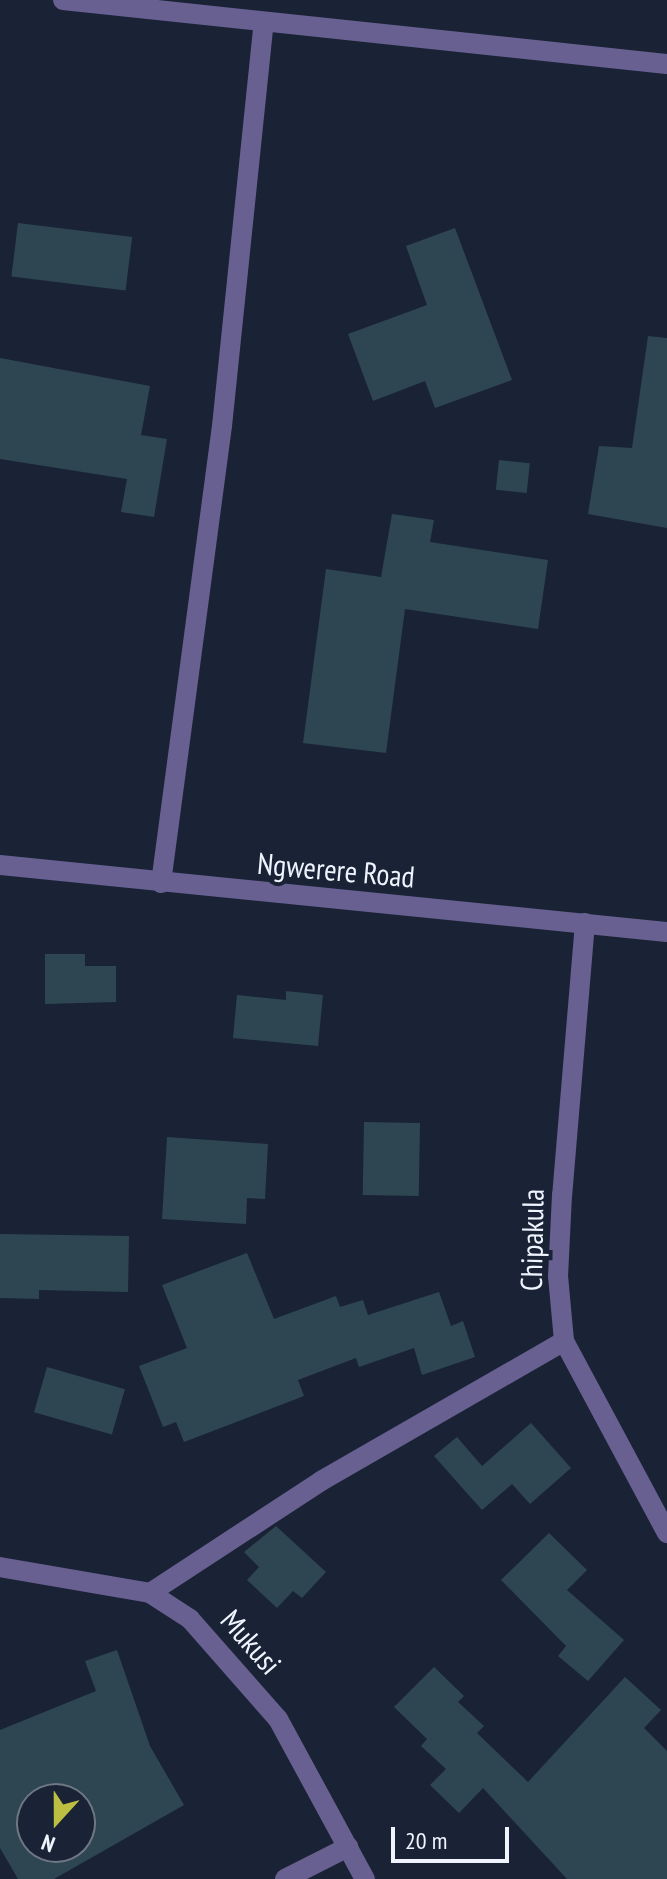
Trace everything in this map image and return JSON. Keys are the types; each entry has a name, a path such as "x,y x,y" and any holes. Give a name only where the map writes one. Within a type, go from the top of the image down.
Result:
{"street":[{"path":"63,0 667,64"},
{"path":"161,883 222,426 264,22"},
{"name":"Ngwerere Road","path":"0,865 667,932"},
{"name":"Chipakula","path":"585,923 562,1195 558,1276 564,1341 667,1533"},
{"path":"150,1593 321,1481 564,1341"},
{"name":"Mukusi","path":"0,1567 150,1593 190,1619 278,1719 365,1879"},
{"path":"285,1879 348,1847"}],"building":[{"path":"18,223 132,237 126,291 11,277"},
{"path":"455,228 512,380 435,408 425,381 373,401 348,334 427,305 406,246"},
{"path":"648,336 667,338 667,528 588,514 599,446 632,448"},
{"path":"0,358 150,386 141,435 167,439 154,517 121,512 127,479 0,459"},
{"path":"499,460 530,463 527,493 496,490"},
{"path":"392,514 434,520 430,542 548,560 538,629 405,609 386,753 303,743 326,569 381,577"},
{"path":"45,954 85,954 85,966 116,966 116,1002 45,1004"},
{"path":"286,991 323,995 318,1046 233,1038 237,995 286,1000"},
{"path":"364,1122 420,1123 419,1196 363,1195"},
{"path":"167,1137 268,1144 265,1199 247,1198 246,1224 162,1219"},
{"path":"0,1234 129,1236 128,1292 39,1290 39,1299 0,1298"},
{"path":"247,1253 274,1319 336,1296 340,1307 363,1300 368,1315 439,1292 451,1326 463,1321 475,1357 422,1375 414,1348 359,1367 356,1358 298,1380 304,1396 184,1442 176,1422 163,1427 139,1366 187,1348 162,1285"},
{"path":"47,1367 125,1389 112,1435 34,1412"},
{"path":"531,1423 571,1468 530,1504 512,1484 482,1510 434,1456 457,1437 482,1466"},
{"path":"276,1526 326,1572 302,1598 293,1591 277,1608 247,1580 259,1567 244,1552"},
{"path":"549,1533 587,1570 567,1590 624,1640 588,1681 558,1656 566,1646 501,1580"},
{"path":"117,1650 150,1746 184,1805 96,1855 96,1783 16,1783 16,1863 82,1863 54,1879 18,1879 0,1848 0,1730 96,1691 85,1661"},
{"path":"434,1667 464,1696 458,1702 484,1726 477,1733 528,1782 625,1677 661,1710 644,1728 667,1751 667,1879 567,1879 483,1788 459,1813 430,1785 446,1769 421,1746 427,1739 394,1707"}]}
